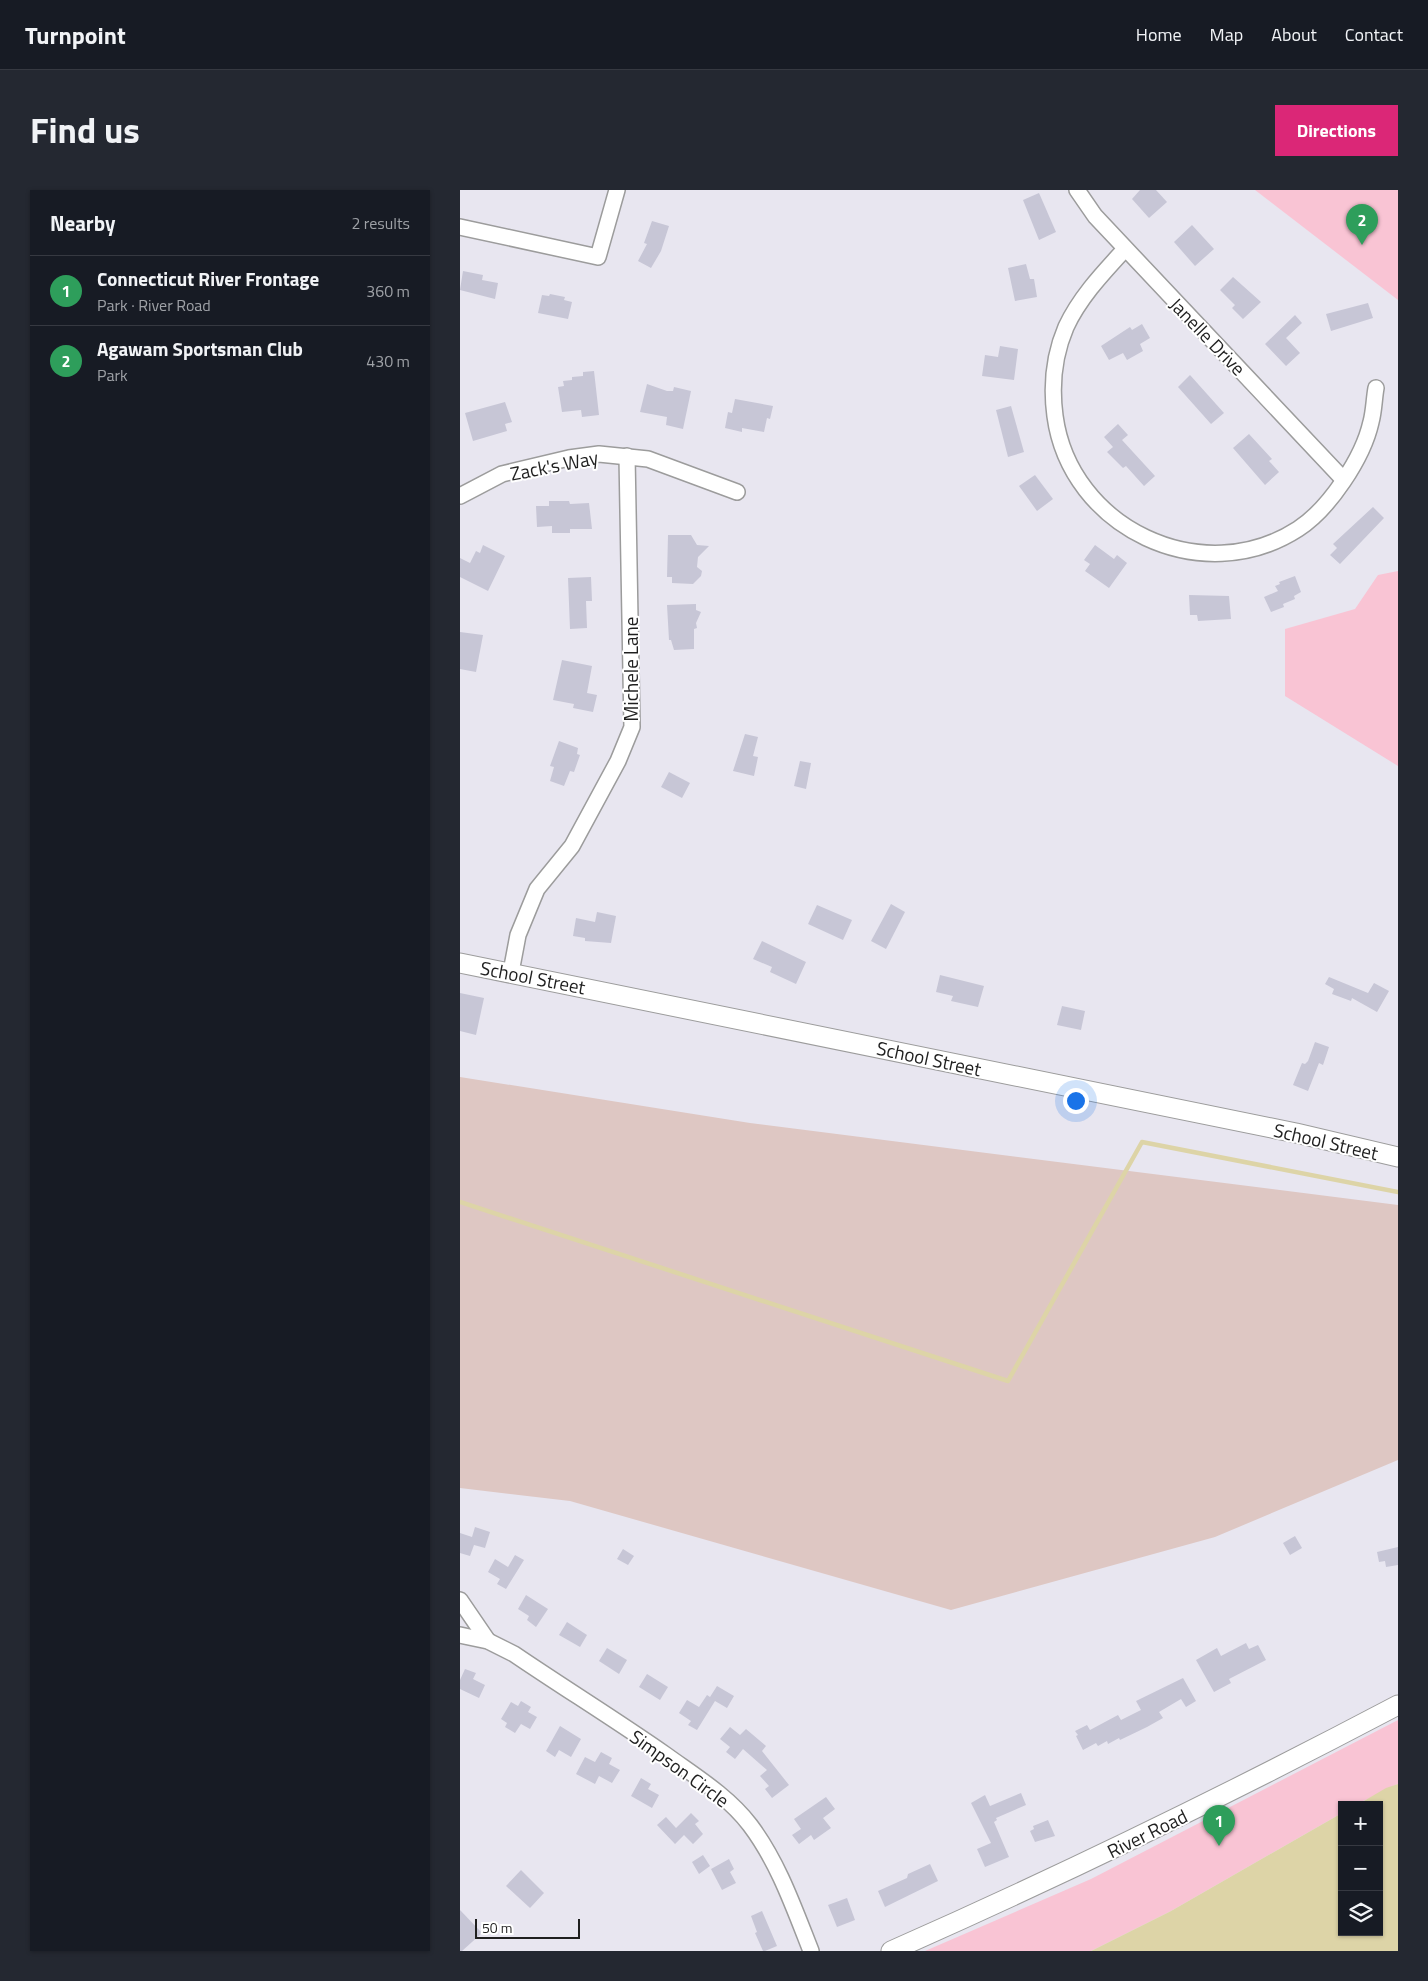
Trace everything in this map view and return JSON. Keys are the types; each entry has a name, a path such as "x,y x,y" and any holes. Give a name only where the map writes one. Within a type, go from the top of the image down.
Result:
{"street":[{"path":"460,227 598,258 617,190"},
{"name":"Janelle Drive","path":"1077,190 1094,216 1343,479"},
{"path":"1125,249 1097,280 1071,317 1061,342 1054,372 1053,402 1061,444 1073,470 1100,506 1111,517 1137,534 1166,546 1190,551 1235,552 1271,543 1298,530 1322,508 1343,479 1363,446 1371,422 1376,388"},
{"name":"Zack's Way","path":"460,496 502,474 569,458 599,454 627,456 667,464 737,492"},
{"name":"Michele Lane","path":"510,972 518,935 537,889 572,846 618,762 632,727 627,456"},
{"name":"School Street","path":"460,963 1296,1133 1398,1157"},
{"name":"Simpson Circle","path":"460,1600 488,1641"},
{"name":"Simpson Circle","path":"460,1635 488,1641 514,1654 707,1784 737,1810 751,1827 773,1862 786,1888 811,1951"},
{"name":"River Road","path":"891,1951 1103,1855 1251,1782 1398,1705"}],"shaded area":[{"path":"1255,190 1398,190 1398,300"},
{"path":"1398,571 1398,766 1285,696 1285,629 1355,609 1378,575"},
{"path":"460,1077 750,1123 1398,1205 1398,1460 1215,1537 951,1610 570,1501 460,1488"},
{"path":"1398,1720 1398,1784 1362,1801 1338,1801 1338,1815 1171,1911 1091,1951 925,1951 1091,1879"},
{"path":"1398,1784 1398,1951 1091,1951 1171,1911 1338,1815 1338,1936 1383,1936 1383,1801 1364,1801 1386,1788"}],"building":[{"path":"1140,190 1156,190 1167,202 1149,218 1132,199"},
{"path":"1039,193 1056,232 1039,240 1023,200"},
{"path":"652,221 669,226 661,251 651,268 638,261 647,244 644,243"},
{"path":"1192,225 1214,249 1195,266 1174,242"},
{"path":"1026,264 1030,279 1034,279 1037,297 1015,301 1008,268"},
{"path":"463,271 483,275 482,280 498,283 495,299 460,290"},
{"path":"1233,277 1261,302 1243,319 1232,308 1235,305 1220,290"},
{"path":"550,294 565,297 564,300 572,302 568,319 538,313 542,295 549,296"},
{"path":"1368,303 1373,318 1331,331 1326,314"},
{"path":"1295,315 1302,323 1286,338 1300,353 1286,366 1265,344"},
{"path":"1142,324 1150,338 1140,344 1143,351 1127,360 1123,353 1109,360 1101,346 1130,327 1132,330"},
{"path":"1000,346 1018,349 1014,380 982,376 985,355 998,357"},
{"path":"594,371 599,415 582,417 581,410 562,412 558,387 564,386 563,381 572,380 572,377 583,376 583,372"},
{"path":"1190,375 1224,413 1211,424 1178,387"},
{"path":"647,384 667,391 673,391 674,387 691,391 683,429 666,425 667,417 640,412"},
{"path":"735,399 773,406 770,419 767,418 764,432 742,428 742,432 725,428 728,412 732,413"},
{"path":"505,402 512,422 505,424 507,431 473,441 465,413"},
{"path":"1011,406 1024,452 1008,457 996,410"},
{"path":"1118,424 1128,435 1122,440 1155,476 1144,486 1126,466 1123,468 1107,452 1113,447 1104,437"},
{"path":"1249,434 1272,459 1269,461 1279,472 1265,485 1233,448"},
{"path":"1035,475 1053,499 1037,511 1019,486"},
{"path":"549,501 569,501 570,504 589,503 592,529 570,529 570,533 552,533 552,526 537,527 536,506 549,506"},
{"path":"1373,507 1384,518 1340,564 1330,555 1337,548 1333,544"},
{"path":"668,535 691,535 697,545 709,546 698,557 697,567 702,571 701,576 693,584 672,583 672,577 667,577"},
{"path":"483,545 505,556 488,591 460,577 460,558 470,563 476,551 480,553"},
{"path":"1095,545 1114,559 1117,555 1127,563 1109,588 1085,571 1090,564 1084,560"},
{"path":"1295,576 1301,592 1294,596 1295,599 1283,604 1284,607 1271,612 1264,597 1278,591 1275,586 1280,584 1279,582"},
{"path":"591,577 592,601 586,601 587,628 570,629 568,578"},
{"path":"1189,595 1229,596 1231,619 1198,621 1197,615 1190,615"},
{"path":"696,604 696,610 701,612 696,623 697,628 694,629 694,649 674,650 671,640 669,640 667,605"},
{"path":"460,632 483,635 476,672 460,669"},
{"path":"562,660 592,666 587,693 597,695 593,712 573,708 574,704 553,700"},
{"path":"745,734 758,737 753,756 758,757 754,776 733,771"},
{"path":"559,741 578,748 577,754 580,755 574,772 570,771 564,786 550,781 554,767 550,766"},
{"path":"800,761 811,763 806,789 794,786"},
{"path":"669,772 690,783 682,798 661,787"},
{"path":"891,904 905,912 886,949 871,941"},
{"path":"817,905 852,920 843,940 808,924"},
{"path":"597,912 616,916 611,943 585,941 585,938 573,936 576,918 595,922"},
{"path":"762,941 806,962 796,984 770,972 772,967 753,959"},
{"path":"940,975 984,986 978,1007 951,1001 953,996 936,992"},
{"path":"1329,977 1368,993 1374,983 1389,991 1377,1012 1352,998 1351,1001 1332,994 1334,989 1325,984"},
{"path":"460,993 484,998 476,1035 460,1031"},
{"path":"1062,1006 1085,1011 1081,1030 1057,1025"},
{"path":"1315,1042 1329,1047 1323,1065 1319,1063 1308,1091 1293,1085 1302,1063 1305,1064 1308,1061"},
{"path":"475,1527 490,1532 485,1548 474,1545 470,1556 460,1553 460,1533 472,1537"},
{"path":"1295,1536 1302,1548 1290,1555 1283,1543"},
{"path":"1398,1547 1398,1565 1386,1567 1385,1561 1379,1562 1377,1552"},
{"path":"623,1549 634,1556 628,1565 617,1559"},
{"path":"515,1555 524,1560 506,1589 497,1584 500,1579 488,1572 495,1559 508,1567"},
{"path":"526,1595 548,1609 536,1627 527,1620 529,1616 518,1609"},
{"path":"567,1622 587,1635 580,1647 559,1635"},
{"path":"1246,1643 1249,1649 1258,1645 1266,1660 1229,1679 1231,1683 1214,1692 1196,1660 1217,1648 1221,1656"},
{"path":"607,1648 627,1660 619,1674 599,1661"},
{"path":"465,1669 476,1673 473,1679 485,1685 479,1698 460,1689 460,1680"},
{"path":"647,1674 668,1687 660,1700 639,1687"},
{"path":"1183,1678 1196,1701 1186,1707 1181,1699 1159,1712 1163,1718 1147,1727 1120,1740 1119,1738 1108,1744 1107,1741 1098,1746 1096,1743 1083,1750 1075,1731 1087,1725 1090,1730 1118,1715 1121,1720 1141,1710 1136,1701"},
{"path":"717,1686 734,1696 727,1708 715,1701 697,1730 688,1725 691,1721 679,1713 687,1700 699,1707 707,1695 710,1697"},
{"path":"521,1701 531,1707 528,1712 537,1717 530,1729 521,1724 515,1733 505,1727 507,1723 501,1719 511,1702 518,1706"},
{"path":"560,1726 581,1739 571,1757 559,1750 555,1757 546,1751"},
{"path":"730,1727 740,1735 746,1729 766,1746 762,1751 789,1785 772,1798 765,1789 769,1786 760,1776 767,1770 743,1749 735,1759 726,1752 730,1747 720,1739"},
{"path":"601,1752 612,1758 609,1764 620,1770 612,1783 599,1776 595,1784 576,1774 585,1757 595,1762"},
{"path":"641,1778 651,1784 648,1789 659,1795 652,1808 631,1796"},
{"path":"1021,1793 1026,1805 996,1818 997,1820 994,1822 1009,1857 985,1867 977,1849 991,1843 971,1803 985,1795 990,1806"},
{"path":"826,1797 835,1809 823,1818 831,1828 814,1840 811,1835 799,1844 792,1835 801,1829 794,1819"},
{"path":"691,1813 699,1821 695,1824 703,1834 693,1844 684,1835 675,1844 657,1825 666,1817 676,1828"},
{"path":"1048,1820 1055,1836 1035,1842 1030,1831 1034,1829 1033,1826"},
{"path":"703,1855 710,1866 699,1874 692,1862"},
{"path":"729,1859 734,1869 730,1872 736,1883 722,1890 711,1869"},
{"path":"930,1864 938,1881 885,1907 878,1891 907,1878 908,1874"},
{"path":"521,1870 544,1893 530,1908 506,1886"},
{"path":"847,1898 855,1920 837,1927 828,1905"},
{"path":"460,1910 482,1933 462,1951 460,1951"},
{"path":"762,1911 777,1946 765,1951 763,1951 755,1933 757,1932 751,1916"}],"waterway":[{"path":"460,1202 1008,1381 1142,1142 1398,1192"}],"place":[{"name":"Agawam Sportsman Club","path":"1362,245"},
{"name":"Connecticut River Frontage","path":"1219,1846"}]}
